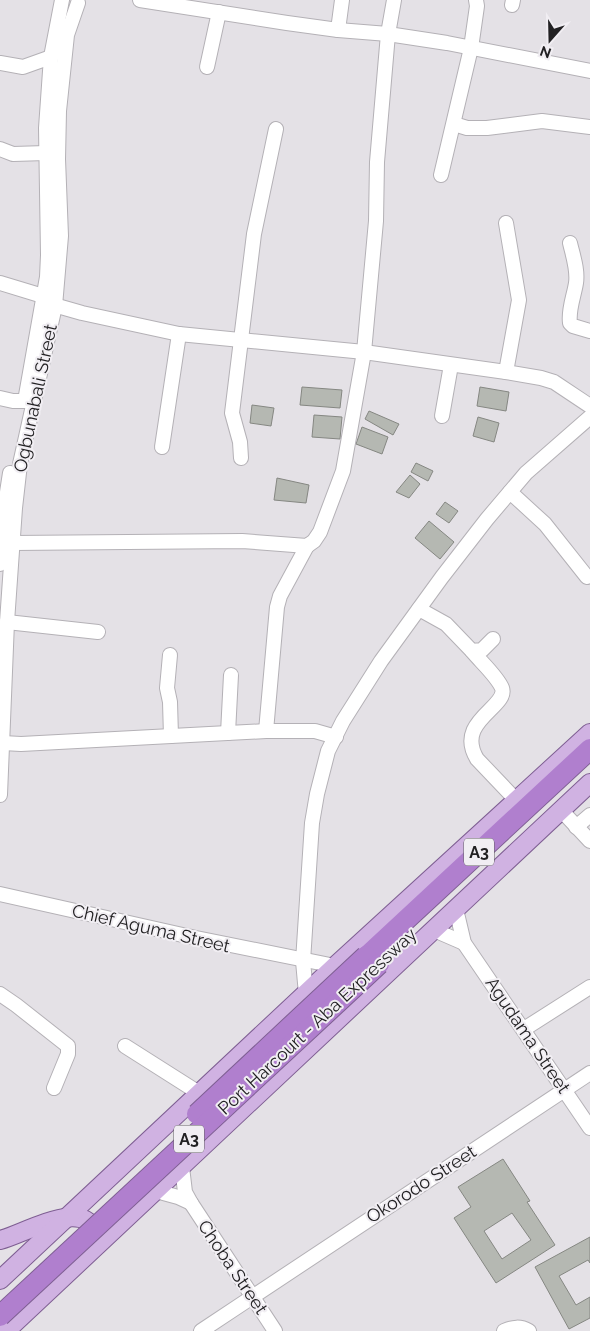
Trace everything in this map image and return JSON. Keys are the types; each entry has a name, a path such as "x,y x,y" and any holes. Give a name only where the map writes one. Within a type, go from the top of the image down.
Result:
{"highway":[{"name":"Port Harcourt - Aba Expressway","path":"7,1323 373,959 590,749"},
{"name":"Port Harcourt - Aba Expressway","path":"0,1297 373,959 590,766"}],"main road":[{"path":"0,1280 335,966 590,733"},
{"path":"0,1308 7,1323 97,1247 590,783"},
{"path":"0,1240 51,1220 79,1218 90,1224 96,1236 97,1247"}],"street":[{"path":"63,0 72,3 81,1"},
{"name":"Ogbunabali Street","path":"0,795 7,622 20,464 46,301 48,255 46,128 51,57 63,0"},
{"path":"140,0 338,30 388,34 590,71"},
{"path":"338,30 342,0"},
{"path":"266,731 277,607 280,596 307,546 314,542 320,532 343,471 364,352 376,221 377,162 388,34 394,0"},
{"path":"441,175 471,48 477,6 476,0"},
{"name":"Ogbunabali Street","path":"0,564 3,518 25,401 61,236 58,159 59,110 67,36 81,1"},
{"path":"207,66 219,12"},
{"path":"0,63 23,67 51,57"},
{"path":"454,124 467,128 487,128 542,121 590,127"},
{"path":"241,458 240,442 232,414 254,234 276,129"},
{"path":"0,149 13,154 46,153"},
{"path":"506,223 520,300 506,372"},
{"path":"570,243 576,281 570,323 573,326 590,331"},
{"path":"0,283 82,313 178,334 364,352 506,372 554,382 590,406"},
{"path":"162,447 178,334"},
{"path":"442,416 451,365"},
{"path":"0,398 25,401"},
{"path":"306,994 303,960 312,823 328,751 381,661 487,519 526,473 590,417"},
{"path":"510,492 545,524 587,577"},
{"path":"13,543 242,541 307,546"},
{"path":"419,609 446,624 472,651 502,689 503,694 500,700 479,720 473,732 472,751 477,759 517,801"},
{"path":"7,622 98,632"},
{"path":"472,651 482,650 493,639"},
{"path":"170,655 167,688 170,702 171,736"},
{"path":"228,733 231,675"},
{"path":"3,744 266,731 315,731 336,737"},
{"path":"561,810 590,842"},
{"path":"576,827 590,815"},
{"name":"Chief Aguma Street","path":"0,894 196,938 335,966"},
{"path":"456,909 464,943"},
{"path":"434,930 464,943"},
{"name":"Agudama Street","path":"464,943 590,1128"},
{"path":"524,1029 590,986"},
{"path":"0,994 68,1046 68,1054 54,1088"},
{"path":"125,1046 199,1093"},
{"name":"Okorodo Street","path":"201,1331 590,1073"},
{"name":"Choba Street","path":"182,1167 185,1192 191,1203 276,1331"},
{"path":"156,1191 191,1203"},
{"path":"504,1331 522,1328 529,1331"}],"building":[{"path":"302,387 342,390 340,408 300,405"},
{"path":"480,387 509,392 506,411 477,406"},
{"path":"252,405 274,408 271,426 250,423"},
{"path":"369,411 399,424 393,435 365,419"},
{"path":"314,415 342,417 340,439 312,437"},
{"path":"478,417 499,423 494,442 473,436"},
{"path":"362,427 388,437 382,454 356,444"},
{"path":"416,463 433,471 428,481 411,472"},
{"path":"410,475 420,484 409,498 396,492"},
{"path":"277,478 309,485 306,503 274,500"},
{"path":"445,502 458,511 449,523 436,514"},
{"path":"429,521 454,542 440,559 415,538"},
{"path":"503,1159 530,1201 527,1202 555,1245 496,1283 454,1218 471,1207 458,1187","holes":["512,1213 531,1240 502,1259 484,1231"]},
{"path":"590,1237 590,1263 588,1260 559,1276 576,1305 590,1297 590,1318 569,1329 535,1267"}]}
